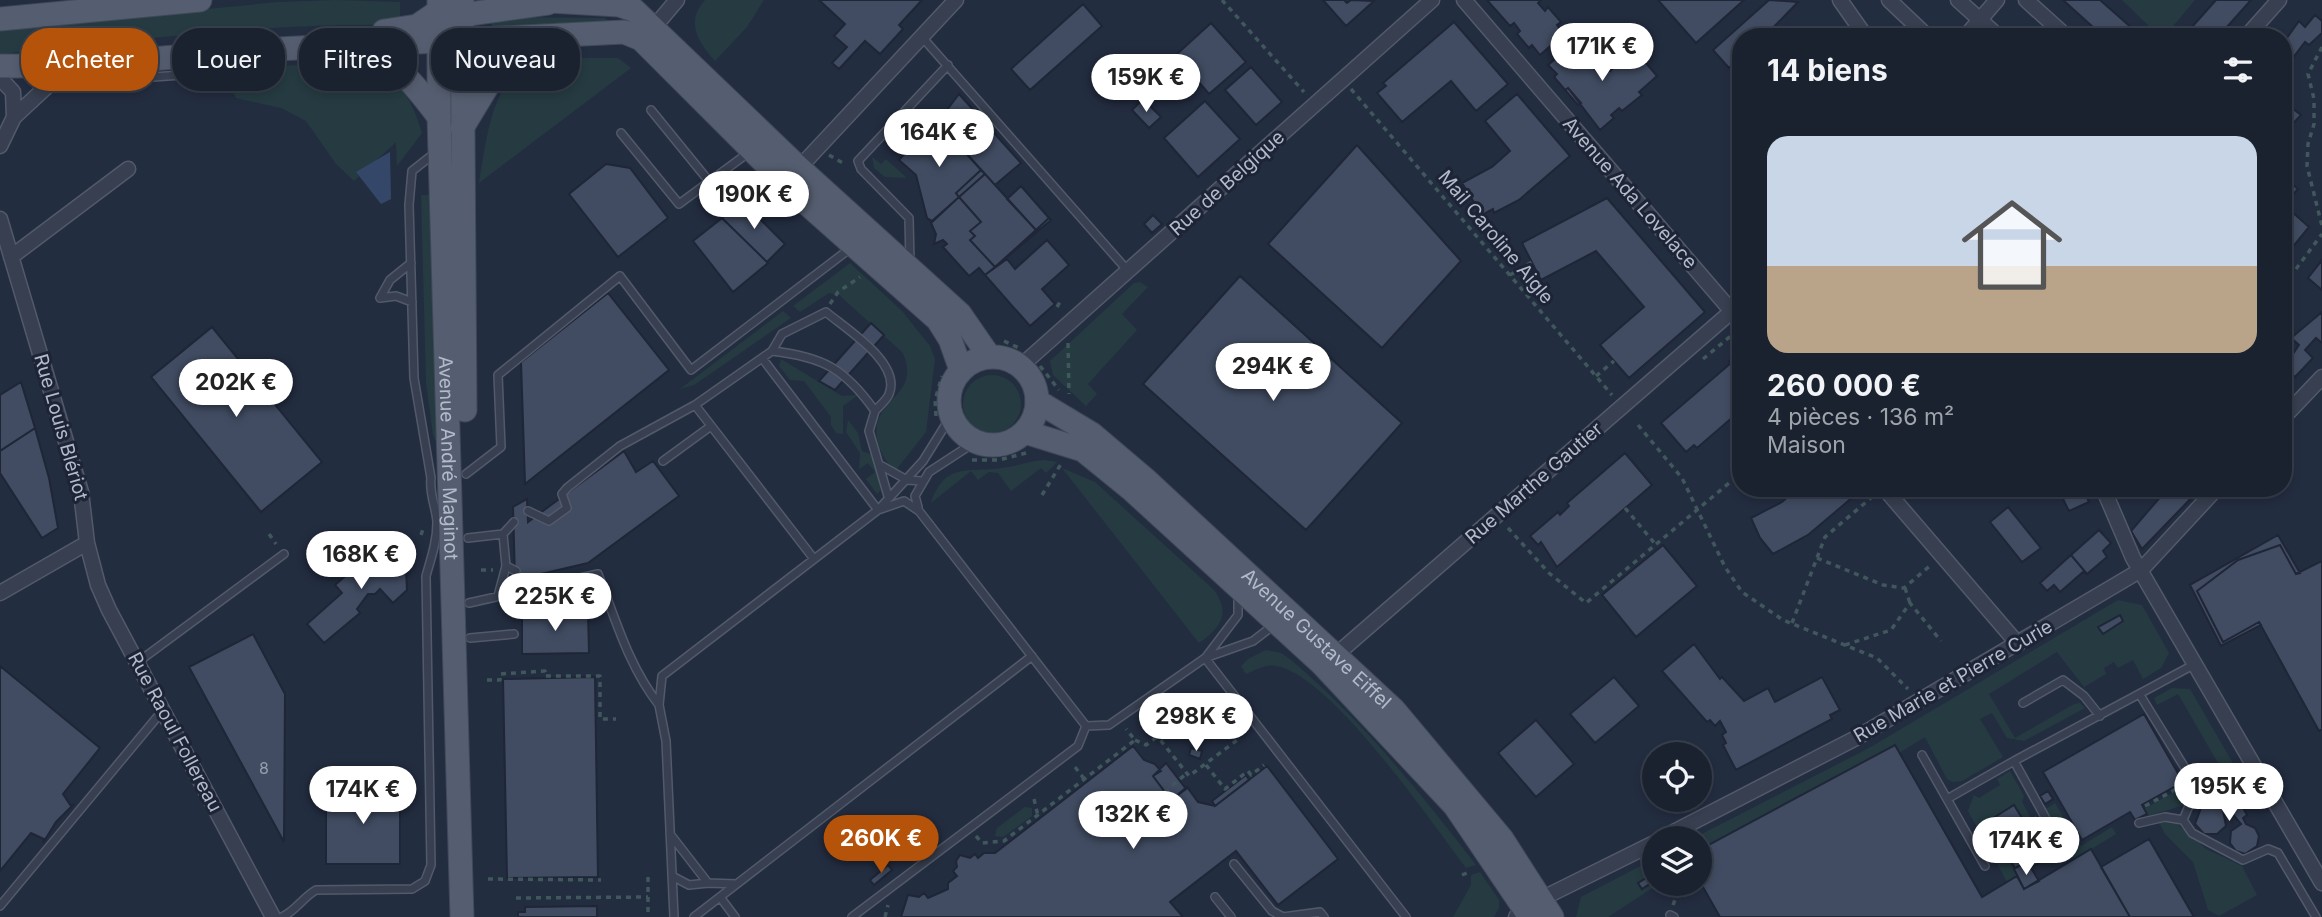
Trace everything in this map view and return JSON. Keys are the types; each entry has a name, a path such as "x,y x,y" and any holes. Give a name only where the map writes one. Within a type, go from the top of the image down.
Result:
{"main road":[{"path":"0,19 200,0"},
{"path":"285,42 402,30 451,6 543,1 620,5 634,10 648,34 752,150 937,320 950,339 952,369 943,419 956,427 971,451 1001,444 1029,442 1037,401 1035,388 1021,366 1000,357 989,356 952,369"},
{"name":"Avenue André Maginot","path":"451,6 451,28"},
{"path":"580,34 624,32 648,34 960,314 989,356"},
{"path":"285,49 431,42"},
{"path":"285,55 367,55 394,65 439,117"},
{"path":"0,66 21,66"},
{"name":"Avenue André Maginot","path":"443,91 439,117 462,917"},
{"name":"Avenue André Maginot","path":"457,91 462,128 466,474 452,535 469,603 476,917"},
{"path":"462,128 484,91"},
{"name":"Avenue Gustave Eiffel","path":"1037,401 1092,433 1280,614 1455,806 1533,912"},
{"name":"Avenue Gustave Eiffel","path":"1029,442 1083,450 1131,489 1239,587 1337,654 1394,710 1502,839 1533,912"}],"street":[{"path":"648,34 677,0"},
{"path":"799,169 956,0"},
{"name":"Rue de Belgique","path":"1021,366 1432,0"},
{"name":"Avenue Ada Lovelace","path":"1464,0 1732,312"},
{"path":"1840,0 1860,28"},
{"path":"1889,0 1919,28"},
{"path":"1958,0 1990,28"},
{"path":"1972,28 1997,0"},
{"path":"2026,0 2057,28"},
{"path":"2254,28 2279,0"},
{"path":"0,78 13,92 14,117"},
{"path":"0,146 14,117 42,91"},
{"path":"11,257 128,169"},
{"name":"Rue Louis Blériot","path":"1,227 81,492 87,543"},
{"name":"Rue Marthe Gautier","path":"1337,654 1732,320"},
{"path":"2292,409 2322,377"},
{"path":"1883,497 1942,555 2018,644"},
{"path":"2107,497 2123,539 2322,883"},
{"name":"Rue Marie et Pierre Curie","path":"1685,826 1856,738 2141,570 2209,497"},
{"path":"0,593 87,543"},
{"name":"Rue Raoul Follereau","path":"87,543 98,585 273,917"},
{"path":"1533,912 1642,850"}],"lane":[{"path":"921,36 1128,271"},
{"path":"909,267 909,218 858,165 861,156 948,65"},
{"path":"651,110 708,180"},
{"path":"621,133 679,204 752,150"},
{"path":"440,150 412,171 409,179 414,378 431,478 430,493 437,520 452,535 503,534 514,522"},
{"path":"466,474 501,447 498,375 620,276 691,370 855,245"},
{"path":"411,263 390,280 380,298 396,296 412,302"},
{"path":"528,511 549,521 567,508 562,494 620,446 695,405 772,351 782,334 825,312 885,362 891,377 889,393 875,411 869,431 888,496"},
{"path":"772,351 802,355 827,363 855,383 875,411"},
{"path":"762,358 878,510"},
{"path":"695,405 814,559"},
{"path":"674,917 666,741 659,705 662,676 878,510 888,496 907,480 943,419"},
{"path":"663,461 711,426"},
{"path":"919,511 915,496 922,481 945,458 971,451"},
{"path":"881,466 907,480 922,481"},
{"path":"878,510 904,501 919,511 1086,726"},
{"path":"498,596 506,566 503,534"},
{"path":"282,917 295,911 302,898 316,890 412,889 425,881 431,865 426,576 431,560 452,535"},
{"path":"137,662 284,554"},
{"path":"506,566 516,571"},
{"path":"469,603 598,574 623,645 644,686 659,705"},
{"path":"1205,658 1238,615 1239,587"},
{"path":"1086,726 1109,725 1205,658 1253,641 1280,614"},
{"path":"470,638 514,634"},
{"path":"694,917 1032,656"},
{"path":"1205,658 1406,917"},
{"path":"1947,799 2195,664"},
{"path":"2023,704 2063,680 2084,696 2100,716"},
{"path":"2140,695 2193,781 2194,794 2183,820"},
{"path":"1147,699 1228,726"},
{"path":"0,906 163,710"},
{"path":"852,917 1078,746 1086,726"},
{"path":"1922,755 1985,866"},
{"path":"2014,761 2065,853"},
{"path":"2139,823 2165,817 2183,820 2192,834 2243,860 2267,849 2278,853 2316,917"},
{"path":"670,834 708,883"},
{"path":"1234,864 1272,911 1283,917 1320,912 1324,917"},
{"path":"672,876 690,885 737,884"},
{"path":"720,897 735,917"},
{"path":"1215,897 1231,917"}],"path":[{"path":"1222,0 1315,104"},
{"path":"2322,47 2308,74 2314,99 2314,124 2307,166 2322,226"},
{"name":"Mail Caroline Aigle","path":"1351,90 1619,402"},
{"path":"827,154 843,164"},
{"path":"2292,274 2322,234"},
{"path":"1510,275 1532,262"},
{"path":"836,294 860,278 863,271"},
{"path":"1057,307 1060,302"},
{"path":"1068,341 1069,394"},
{"path":"1596,376 1614,361"},
{"path":"943,419 935,400 952,369"},
{"path":"1638,425 1682,478 1725,567 1742,592 1770,613 1877,658 1912,694"},
{"path":"971,451 999,460 1029,442"},
{"path":"1042,495 1059,467"},
{"path":"1508,528 1549,573 1586,603 1732,481"},
{"path":"1792,623 1825,537 1872,497"},
{"path":"1625,508 1656,545"},
{"path":"1818,558 1883,585 1904,588 1942,555"},
{"path":"1904,588 1910,603 1941,641"},
{"path":"1845,645 1891,630 1910,603"},
{"path":"487,680 500,680 500,674 545,671 545,676 600,676 600,719 616,719"},
{"path":"1142,716 1189,776 1240,738"},
{"path":"1126,729 1135,740 1146,745 1158,736"},
{"path":"975,836 982,843 1004,841 1135,740"},
{"path":"1205,764 1225,789 1248,771 1251,775 1264,765"},
{"path":"2199,778 2219,766 2238,797 2249,790"},
{"path":"1075,767 1085,780"},
{"path":"1165,792 1187,773"},
{"path":"2145,807 2186,783"},
{"path":"1034,799 1038,816"},
{"path":"1462,875 1469,872"},
{"path":"648,877 649,917"},
{"path":"488,879 601,881"},
{"path":"1672,916 1678,896"},
{"path":"516,898 648,897"},
{"path":"885,917 888,903"}],"green space":[{"path":"705,0 764,0 747,27 715,61 703,47 696,32 696,16"},
{"path":"2122,0 2195,0 2172,28 2151,28"},
{"path":"278,2 400,2 400,25 172,28 172,36 158,37 158,28 21,28 21,52 0,54 0,29"},
{"path":"492,17 605,18 609,23 492,28"},
{"path":"580,58 618,58 631,68 479,183 489,129 503,91 580,91"},
{"path":"299,65 299,91 402,91 412,106 422,133 397,166 396,142 354,181 336,164 306,121 281,108 236,98 233,91 285,91 285,66"},
{"path":"872,157 881,164 886,159 907,178 885,177 874,168"},
{"path":"421,195 430,195 440,440 435,440 433,435 426,383"},
{"path":"850,263 902,311 930,346 935,359 926,432 896,470 886,460 879,446 877,423 905,382 907,365 903,353 839,295 829,293 800,312 793,306"},
{"path":"1140,282 1148,287 1122,314 1137,330 1088,384 1097,394 1086,406 1053,375 1050,361 1134,283"},
{"path":"783,311 791,318 694,385 680,389"},
{"path":"781,359 842,396 858,395 843,406 843,434 836,433 831,425 831,417 804,381 790,380 779,366"},
{"path":"992,375 1003,377 1016,388 1021,404 1019,415 1008,428 992,433 981,431 968,420 963,404 965,393 976,380"},
{"path":"848,420 858,433 862,451 873,455 881,490 877,494 866,479 875,472 868,463 859,469 860,453 846,432"},
{"path":"1045,460 1057,462 1046,473 1041,468 1011,491 998,473 989,472 978,480 971,471 931,503 943,481 951,475 969,470 1002,468"},
{"path":"1062,468 1095,482 1214,590 1223,613 1218,626 1207,637 1199,643"},
{"path":"2118,600 2142,605 2169,653 2161,668 2143,679 2133,660 2118,668 2114,662 2104,668 2106,674 2084,687 2057,652 1989,694 2015,738 2074,704 2080,703 2085,708 2024,741 2007,738 1992,713 1980,719 2003,757 1962,781 1953,782 1947,779 1925,737 1899,753 1712,844 1712,829 1869,748"},
{"path":"1266,650 1281,653 1290,659 1341,706 1411,783 1476,865 1466,868 1378,753 1324,695 1298,675 1276,666 1264,667 1246,674 1241,666 1248,659"},
{"path":"2172,688 2190,689 2245,784 2220,796 2217,802 2203,803 2198,775 2218,763 2178,694 2157,705 2154,698"},
{"path":"2010,771 2024,796 2022,802 2031,818 2036,815 2054,846 2043,852 2014,805 1987,821 2017,876 2007,882 1968,811 1974,795 1979,798 2000,785 1997,779"},
{"path":"2188,784 2188,804 2148,816 2144,809"},
{"path":"2055,803 2081,846 2112,827 2116,834 2075,859 2046,809"},
{"path":"1025,807 1032,808 1032,816 1003,837 995,836 997,828"},
{"path":"2159,822 2177,824 2206,849 2242,866 2257,895 2219,916 2208,910 2193,862 2165,834"},
{"path":"1642,865 1642,895 1608,917 1576,917 1581,897"},
{"path":"1480,872 1499,900 1499,908 1494,917 1453,917 1471,885 1471,875"}],"water":[{"path":"390,152 391,199 381,204 356,172"}],"building":[{"path":"819,0 922,0 899,25 903,29 880,54 865,41 839,69 832,63 847,47 834,36 845,24"},
{"path":"1323,0 1344,0 1347,3 1351,0 1374,1 1346,26"},
{"path":"1487,0 1541,0 1538,3 1545,11 1548,7 1561,22 1557,25 1564,34 1540,55 1532,45 1529,48 1517,34 1520,31 1514,23 1510,26"},
{"path":"1658,0 1744,0 1696,43"},
{"path":"1769,0 1798,2 1773,28 1738,28"},
{"path":"2063,0 2100,0 2132,28 2094,28"},
{"path":"2216,0 2251,0 2226,28 2191,28"},
{"path":"1083,4 1102,26 1030,90 1011,69"},
{"path":"2315,15 2322,21 2322,33 2309,45 2305,42 2292,59 2292,31 2299,21 2305,27"},
{"path":"1454,22 1508,84 1476,111 1451,81 1402,122 1377,93 1386,86 1383,83"},
{"path":"1211,23 1246,62 1209,94 1198,81 1189,89 1166,64"},
{"path":"1732,33 1732,65 1729,68 1713,50"},
{"path":"1573,44 1580,52 1584,49 1596,63 1593,67 1600,75 1607,68 1610,71 1635,50 1657,76 1639,92 1642,95 1622,111 1619,108 1611,115 1614,118 1600,130 1568,88 1565,90 1554,77 1557,74 1548,65"},
{"path":"1251,67 1282,102 1256,125 1225,90"},
{"path":"1568,88 1581,103 1578,105 1565,90"},
{"path":"959,94 1021,163 995,185 938,122"},
{"path":"1517,94 1570,156 1519,200 1494,213 1493,209 1482,215 1462,183 1492,167 1510,151 1485,121"},
{"path":"1143,99 1161,117 1149,128 1132,110"},
{"path":"1205,101 1240,139 1198,177 1164,138"},
{"path":"2292,108 2301,115 2292,125"},
{"path":"938,122 981,170 956,193 959,197 932,221 927,218 916,175 899,160 930,125"},
{"path":"1357,145 1461,261 1382,348 1268,244"},
{"path":"606,164 630,168 668,218 618,257 569,194"},
{"path":"981,170 985,174 959,197 956,193"},
{"path":"985,174 1036,230 995,267 970,240 975,236 970,231 981,222 959,197"},
{"path":"2292,184 2298,189 2292,196"},
{"path":"1021,186 1049,218 1036,230 1007,199"},
{"path":"959,197 981,222 970,231 975,236 970,240 995,267 985,275 979,268 969,276 943,247 947,244 943,240 934,244 936,234 931,223"},
{"path":"1607,198 1705,312 1629,378 1600,345 1644,307 1596,251 1541,280 1522,243"},
{"path":"741,200 785,244 767,262 722,218"},
{"path":"2292,212 2309,227 2292,248"},
{"path":"1153,215 1162,224 1152,233 1144,224"},
{"path":"722,218 768,263 733,292 693,241"},
{"path":"1049,218 1051,220 995,267 1036,230"},
{"path":"1047,240 1069,265 1042,289 1055,304 1030,326 985,275 1007,259 1015,269"},
{"path":"2322,260 2322,290 2308,278"},
{"path":"1240,276 1402,423 1306,530 1143,384"},
{"path":"608,293 669,370 525,484 521,362"},
{"path":"2322,312 2322,343 2316,338 2305,350 2313,358 2295,377 2292,374 2292,355 2299,345 2292,337"},
{"path":"871,323 884,335 835,390 819,381"},
{"path":"212,327 322,462 261,512 151,377"},
{"path":"1732,358 1732,418 1697,448 1694,445 1686,452 1661,423 1731,363 1729,361"},
{"path":"21,382 35,428 0,451 0,395"},
{"path":"35,428 49,478 58,528 42,538 0,473 0,451"},
{"path":"624,451 636,472 653,461 679,496 588,563 515,580 513,507 527,499 528,522"},
{"path":"1625,453 1652,485 1557,567 1541,542 1538,545 1530,536 1558,512 1560,515 1569,506 1567,503"},
{"path":"1788,497 1853,497 1808,535 1773,554 1760,538 1751,518"},
{"path":"2087,497 2089,502 2069,511 2063,499"},
{"path":"2160,497 2192,497 2142,549 2131,531"},
{"path":"2008,507 2041,548 2022,562 1990,522"},
{"path":"2099,530 2111,543 2103,551 2107,557 2087,574 2071,555"},
{"path":"2278,535 2300,573 2296,574 2280,545 2238,560 2197,591 2223,642 2259,622 2261,625 2221,646 2190,585"},
{"path":"383,543 387,549 383,553 385,555 389,551 406,570 407,590 393,603 380,589 375,594 368,594 357,609 360,613 324,643 307,624 342,593 335,585 359,564 366,572 368,570 361,562"},
{"path":"1663,545 1697,586 1636,637 1602,595"},
{"path":"2280,545 2296,574 2322,561 2322,729 2319,731 2259,622 2223,642 2197,591 2238,560"},
{"path":"2071,555 2087,574 2083,572 2060,592 2054,585 2047,591 2040,583"},
{"path":"588,611 589,653 522,654 522,612"},
{"path":"2120,615 2123,621 2103,634 2098,627"},
{"path":"253,634 285,694 284,842 189,667"},
{"path":"1694,644 1720,679 1722,677 1744,701 1768,688 1775,702 1822,677 1840,710 1830,715 1832,719 1736,770 1723,745 1726,743 1722,735 1726,732 1720,721 1715,726 1710,720 1707,722 1662,671"},
{"path":"0,666 100,748 63,794 71,806 74,804 56,822 43,843 44,839 31,833 0,871"},
{"path":"595,677 598,877 507,878 503,679"},
{"path":"1614,677 1639,706 1595,743 1570,714"},
{"path":"2144,714 2183,782 2142,805 2147,814 2135,820 2130,812 2082,840 2043,772"},
{"path":"1536,720 1574,764 1536,797 1498,753"},
{"path":"1895,745 1982,897 2017,876 2024,889 2091,849 2130,917 1720,917 1708,896 1712,896 1712,843"},
{"path":"1133,746 1144,760 1155,764 1161,771 1153,776 1171,800 1187,787 1198,802 1215,806 1267,766 1338,859 1278,905 1236,851 1170,902 1183,917 901,917 908,895 919,897 924,893 928,898 948,889 948,883 957,876 953,871 960,855 970,858 975,854 978,858 984,853 995,853"},
{"path":"1191,748 1202,751 1200,759 1189,755"},
{"path":"1166,763 1186,789 1171,800 1153,776"},
{"path":"1246,775 1249,780 1215,806 1212,801"},
{"path":"326,789 400,789 400,864 326,864"},
{"path":"2233,789 2247,815 2243,818 2246,824 2255,828 2259,836 2257,846 2245,854 2236,851 2230,843 2231,831 2241,824 2227,807 2223,810 2226,826 2217,834 2204,834 2195,824 2201,808 2210,804 2220,807 2225,803 2220,796"},
{"path":"2048,791 2053,799 2045,804 2040,796"},
{"path":"2014,805 2043,852 2035,857 2039,863 2025,871 2021,865 2015,868 1987,822"},
{"path":"2149,839 2194,917 2130,917 2101,867"},
{"path":"888,865 892,870 874,885 870,880"},
{"path":"2021,865 2025,871 2031,868 2039,881 2024,889 2014,869"},
{"path":"597,906 597,917 518,917 518,912 525,912 525,907"}]}
